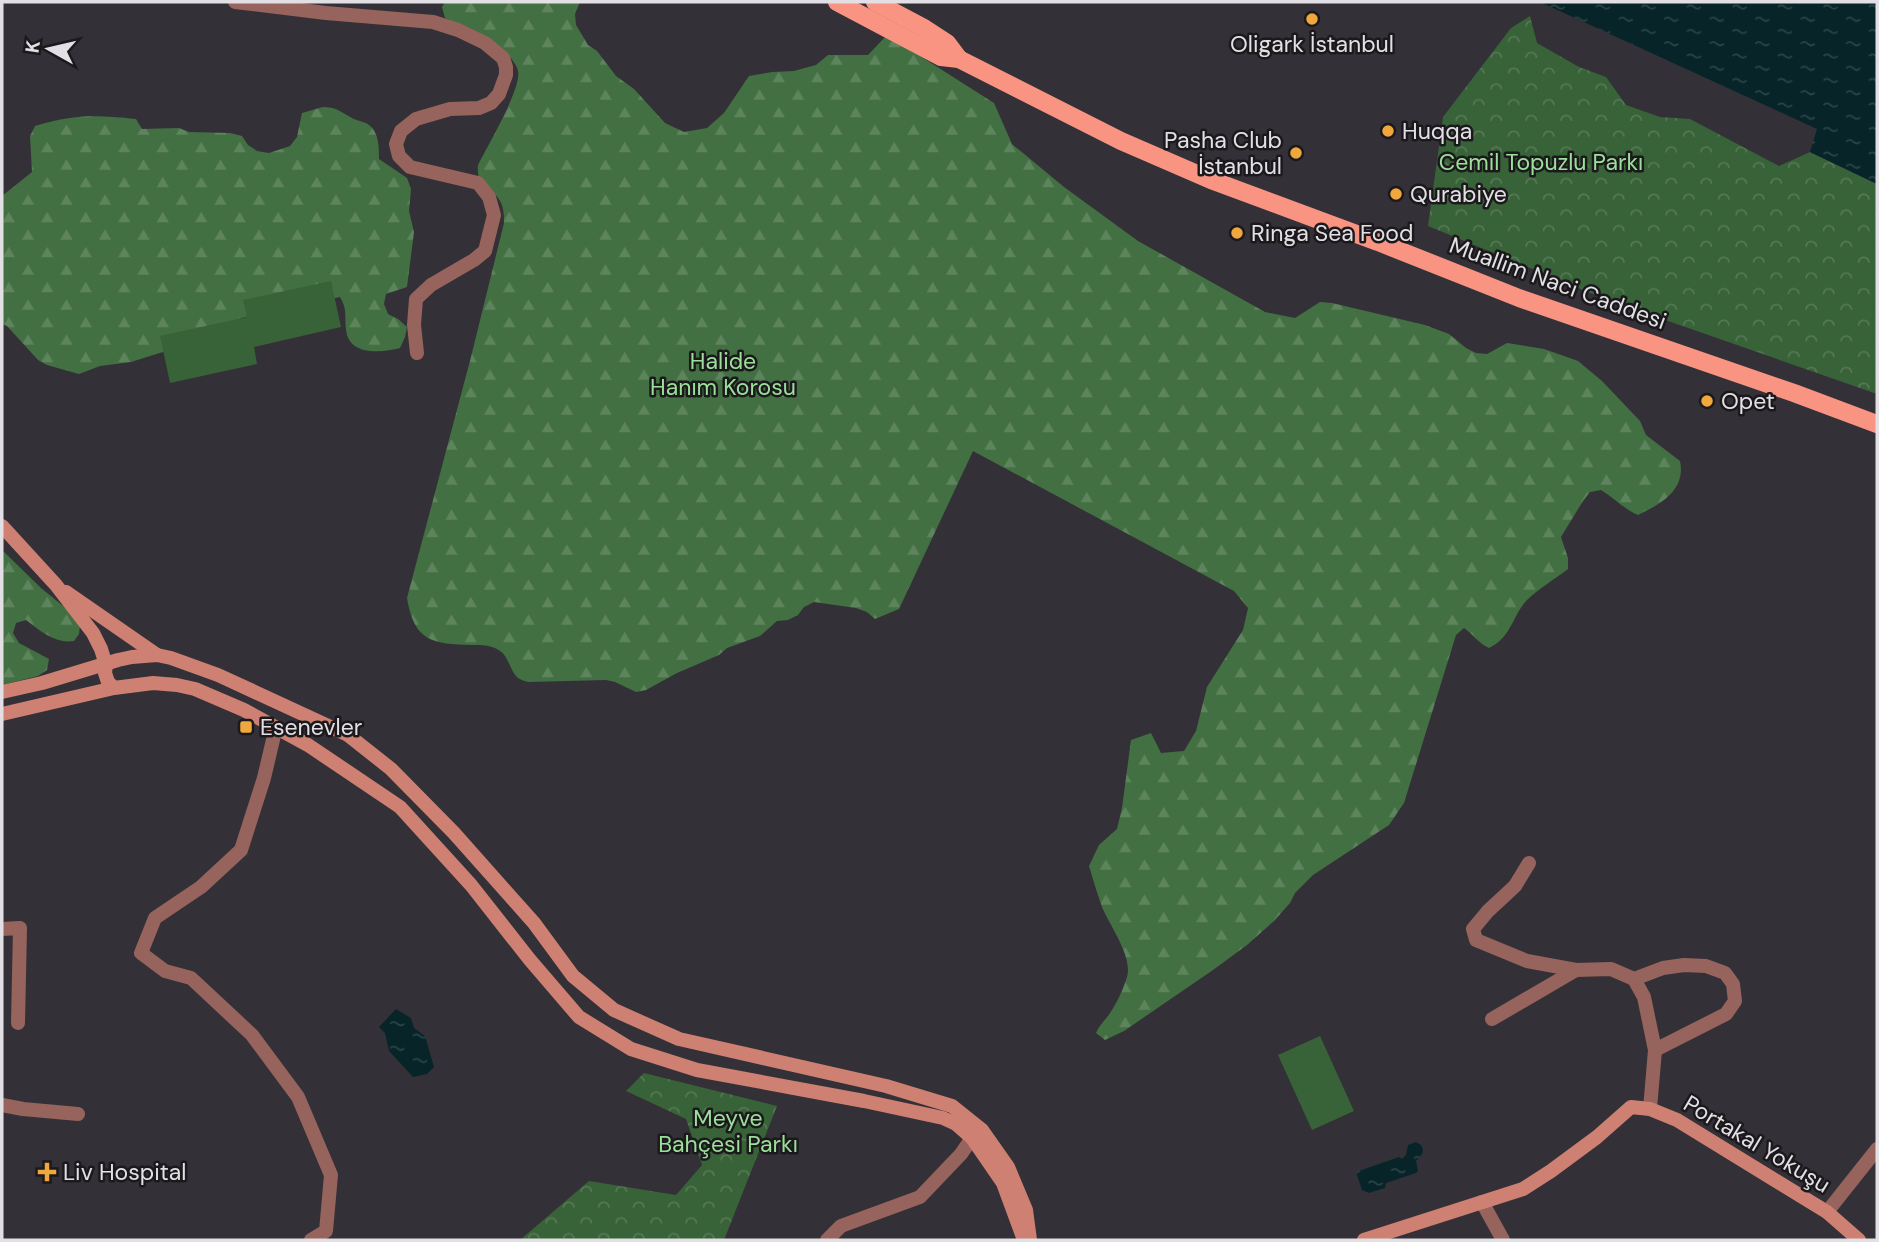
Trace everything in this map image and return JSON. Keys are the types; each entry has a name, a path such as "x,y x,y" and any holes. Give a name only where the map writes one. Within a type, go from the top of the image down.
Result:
{"main road":[{"name":"Muallim Naci Caddesi","path":"837,2 941,57 959,59 1121,141 1211,180 1519,298 1877,424"},
{"name":"Muallim Naci Caddesi","path":"874,2 947,43 959,59"},
{"path":"2,526 56,585 93,634 106,664 108,682 114,688"},
{"path":"56,585 156,655 160,672 153,683"},
{"path":"2,692 132,657 156,655 181,661 243,686 348,735 391,769 454,833 534,923 573,976 614,1010 679,1039 886,1086 952,1106 982,1130 1007,1167 1026,1210 1030,1240"},
{"path":"2,714 114,688 153,683 195,689 244,710 308,745 400,807 471,885 579,1017 631,1049 697,1070 864,1101 943,1118 956,1124 972,1138 1003,1184 1024,1240"},
{"name":"Portakal Yokuşu","path":"1364,1240 1522,1189 1597,1137 1631,1107 1650,1109 1677,1120 1827,1212 1859,1240"}],"street":[{"path":"235,2 433,22 485,43 503,58 506,75 499,94 491,103 479,108 450,109 416,119 401,131 396,144 399,156 410,167 478,183 489,197 495,215 485,251 431,285 416,299 414,325 417,354"},
{"path":"276,727 264,778 241,850 201,887 155,918 141,953 165,971 191,978 252,1035 298,1097 331,1175 326,1231 311,1240"},
{"path":"1529,863 1515,886 1473,929 1476,940 1527,961 1576,970 1611,969 1634,979 1644,997 1656,1050 1650,1109"},
{"path":"2,929 20,928 18,1023"},
{"path":"1634,979 1663,968 1706,966 1725,973 1733,984 1735,1001 1726,1014 1656,1050"},
{"path":"1492,1019 1576,970"},
{"path":"2,1105 78,1114"},
{"path":"827,1240 841,1226 920,1197 961,1154 972,1138"},
{"path":"1827,1212 1877,1149"},
{"path":"1482,1202 1503,1240"}],"green space":[{"name":"Halide Hanım Korosu","path":"445,2 580,2 575,14 576,25 588,45 597,51 616,76 634,89 665,123 684,132 707,128 724,113 749,76 794,71 816,65 828,55 868,55 887,35 994,103 1012,144 1064,187 1138,241 1265,312 1295,318 1320,302 1332,303 1425,325 1449,334 1476,353 1487,354 1507,343 1544,349 1578,361 1602,381 1640,421 1646,435 1680,461 1679,480 1663,501 1638,515 1601,490 1590,492 1561,537 1568,558 1568,569 1527,600 1503,638 1489,648 1464,628 1456,635 1404,803 1389,825 1313,875 1274,921 1247,945 1124,1031 1105,1040 1096,1033 1119,997 1128,969 1124,951 1102,907 1089,866 1099,845 1117,829 1131,740 1151,733 1161,753 1184,751 1196,731 1207,687 1243,630 1248,608 1234,591 973,451 899,609 875,619 856,608 814,602 804,607 798,615 777,621 760,636 727,648 719,655 646,690 636,692 606,680 528,682 518,678 497,649 436,641 420,632 410,613 407,598 504,223 501,203 482,183 478,165 496,132 518,79 516,65 500,48 472,29 445,18 442,7"},
{"name":"Cemil Topuzlu Parkı","path":"1530,16 1537,43 1579,67 1606,77 1626,105 1660,117 1690,119 1779,166 1810,152 1877,184 1877,394 1605,299 1428,226 1443,117 1511,28"},
{"path":"323,107 337,110 370,126 377,139 379,159 407,178 411,189 409,211 414,232 407,287 386,294 384,304 388,314 407,327 400,348 375,351 353,344 348,338 345,309 340,297 241,318 166,351 131,362 100,366 79,374 38,360 7,326 2,324 2,196 32,172 30,136 35,126 85,116 136,119 142,129 179,128 189,132 242,136 248,145 257,151 269,153 290,146 297,137 302,113"},
{"path":"331,281 341,327 254,347 257,364 170,383 160,336 247,317 243,300"},
{"path":"2,550 68,610 80,626 74,641 61,641 48,636 26,620 16,623 13,633 19,643 49,659 47,670 38,676 2,685"},
{"path":"1320,1036 1354,1111 1312,1130 1278,1055"},
{"name":"Meyve Bahçesi Parkı","path":"644,1073 777,1106 724,1240 520,1240 589,1181 676,1195 702,1165 686,1119 626,1091"}],"water":[{"path":"1540,2 1877,2 1877,184 1810,152 1817,129"},
{"path":"396,1009 411,1018 414,1028 425,1036 434,1067 427,1074 413,1077 389,1051 385,1033 379,1027"},
{"path":"1416,1142 1423,1150 1416,1161 1416,1173 1386,1183 1385,1188 1369,1193 1362,1190 1356,1172 1399,1157 1402,1159 1406,1155 1408,1145"}],"place":[{"name":"Oligark İstanbul","path":"1312,19"},
{"name":"Huqqa","path":"1388,131"},
{"name":"Pasha Club İstanbul","path":"1296,153"},
{"name":"Qurabiye","path":"1396,194"},
{"name":"Ringa Sea Food","path":"1237,233"},
{"name":"Opet","path":"1707,401"},
{"name":"Esenevler","path":"246,727"},
{"name":"Liv Hospital","path":"47,1172"}]}
